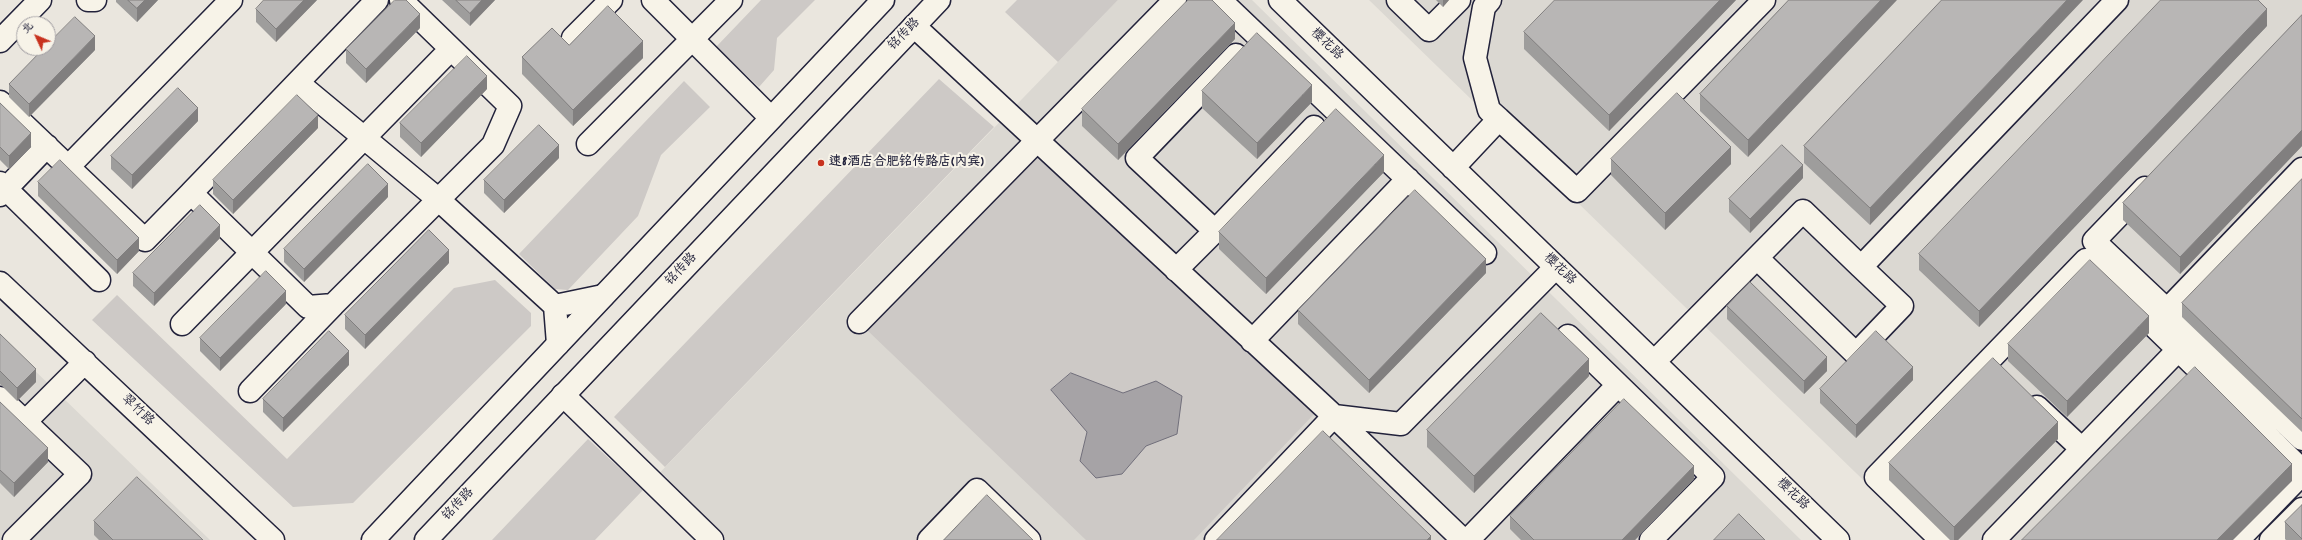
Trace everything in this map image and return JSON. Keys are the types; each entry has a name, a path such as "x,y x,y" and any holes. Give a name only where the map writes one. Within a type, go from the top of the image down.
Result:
{"main road":[{"path":"0,42 40,0"},
{"path":"88,0 95,0"},
{"path":"68,167 231,0"},
{"path":"0,102 145,240 377,0"},
{"path":"250,391 333,305 493,145 510,106 401,0"},
{"path":"572,38 611,0"},
{"path":"653,0 772,118"},
{"path":"588,144 731,0"},
{"path":"373,540 883,0"},
{"name":"铭传路","path":"426,540 939,0"},
{"path":"859,322 1175,0"},
{"path":"1220,0 1485,253"},
{"name":"樱花路","path":"1280,0 1838,540"},
{"path":"1398,0 1429,30 1459,0"},
{"path":"1490,0 1484,7 1475,58 1489,110 1577,191 1764,0"},
{"path":"1861,267 2117,0"},
{"path":"914,26 1334,416 1463,540"},
{"path":"182,324 251,252 452,49"},
{"path":"1215,231 1137,158 1236,55"},
{"path":"298,82 439,200 555,306 558,344"},
{"path":"1454,168 1498,119"},
{"path":"1176,270 1314,127"},
{"path":"47,146 2,189 99,280"},
{"path":"2167,310 2302,169"},
{"path":"2160,172 2094,241 2302,439"},
{"path":"1252,340 1408,179"},
{"path":"191,193 308,307 333,305"},
{"path":"1654,362 1803,211 1902,306 1856,354 1757,258"},
{"path":"1941,540 1876,477 2086,260 2302,470"},
{"path":"1334,416 1401,424 1556,267"},
{"name":"翠竹路","path":"0,283 274,540"},
{"path":"555,306 603,296"},
{"path":"1568,336 1713,477 1651,540"},
{"path":"1994,540 2178,350"},
{"path":"1989,360 2006,376"},
{"path":"25,422 85,362"},
{"path":"1468,540 1618,385"},
{"path":"2022,392 2082,449"},
{"path":"563,396 712,540"},
{"path":"0,398 80,474 14,540"},
{"path":"1216,540 1334,416"},
{"path":"2238,540 2302,474"},
{"path":"929,540 977,490 1029,540"},
{"path":"2271,540 2302,509"}],"shaded area":[{"path":"761,0 815,0 777,38 774,70 759,87 716,47"},
{"path":"1017,0 1118,0 1058,62 1005,12"},
{"path":"1118,0 1252,0 1801,540 695,540 643,490"},
{"path":"1369,0 2302,0 2302,540 1925,540"},
{"path":"939,79 994,127 665,467 614,417"},
{"path":"684,81 710,107 661,155 638,216 568,290 555,289 519,254"},
{"path":"1038,149 1315,413 1194,540 1086,540 866,329"},
{"path":"495,280 531,313 531,326 353,503 293,507 92,320 117,295 287,459 454,288"},
{"path":"0,337 210,540 0,540"},
{"path":"1071,373 1123,393 1156,381 1182,396 1177,434 1146,446 1122,474 1096,478 1080,461 1087,432 1051,390"},
{"path":"588,439 643,490 595,540 492,540"}],"building":[{"path":"128,0 145,0 137,8"},
{"path":"264,0 304,0 276,29 256,9"},
{"path":"395,0 406,0 420,14 366,69 346,49"},
{"path":"456,0 482,0 470,13"},
{"path":"1188,0 1212,0 1235,23 1118,144 1082,109"},
{"path":"1555,0 1720,0 1609,115 1524,32"},
{"path":"1789,0 1881,0 1748,140 1700,94"},
{"path":"1942,0 2067,0 1870,208 1804,146"},
{"path":"2161,0 2258,0 2267,9 1979,311 1919,254"},
{"path":"608,6 643,41 573,110 522,57 552,28 569,45"},
{"path":"2302,15 2302,130 2180,257 2123,203"},
{"path":"75,17 95,36 29,104 9,84 36,56 56,56 56,36"},
{"path":"1257,33 1312,85 1257,143 1202,91"},
{"path":"467,56 487,76 421,143 400,123"},
{"path":"178,88 198,108 132,175 111,156"},
{"path":"1677,93 1731,147 1665,213 1611,159"},
{"path":"297,95 318,115 233,200 213,180"},
{"path":"0,103 31,133 9,156 0,147"},
{"path":"1336,109 1384,155 1266,278 1219,232"},
{"path":"539,125 559,145 504,200 484,180"},
{"path":"1782,145 1803,165 1750,219 1729,199"},
{"path":"60,160 139,238 117,260 38,182"},
{"path":"368,164 388,184 304,269 284,249"},
{"path":"2302,179 2302,419 2182,303"},
{"path":"1415,190 1486,259 1369,380 1298,310"},
{"path":"200,205 220,225 154,293 133,273"},
{"path":"429,230 449,250 365,335 345,315"},
{"path":"2090,260 2149,316 2067,401 2008,344"},
{"path":"266,271 286,291 220,358 200,338"},
{"path":"1750,282 1827,357 1804,381 1727,306"},
{"path":"1541,313 1589,359 1474,476 1427,430"},
{"path":"329,331 349,351 283,418 263,399"},
{"path":"1876,331 1913,367 1856,425 1820,389"},
{"path":"0,334 36,369 17,388 0,371"},
{"path":"1993,358 2058,422 1954,527 1889,463"},
{"path":"2195,367 2292,464 2217,540 2022,540"},
{"path":"1624,399 1694,466 1622,540 1534,540 1510,516"},
{"path":"0,402 48,448 14,483 0,470"},
{"path":"1323,431 1431,536 1427,540 1217,540"},
{"path":"137,477 203,540 113,540 94,521"},
{"path":"987,495 1033,540 944,540"},
{"path":"2302,505 2302,539 2285,522"},
{"path":"1739,514 1765,540 1714,540"}],"place":[{"name":"速8酒店合肥铭传路店(内宾)","path":"821,163"}]}
